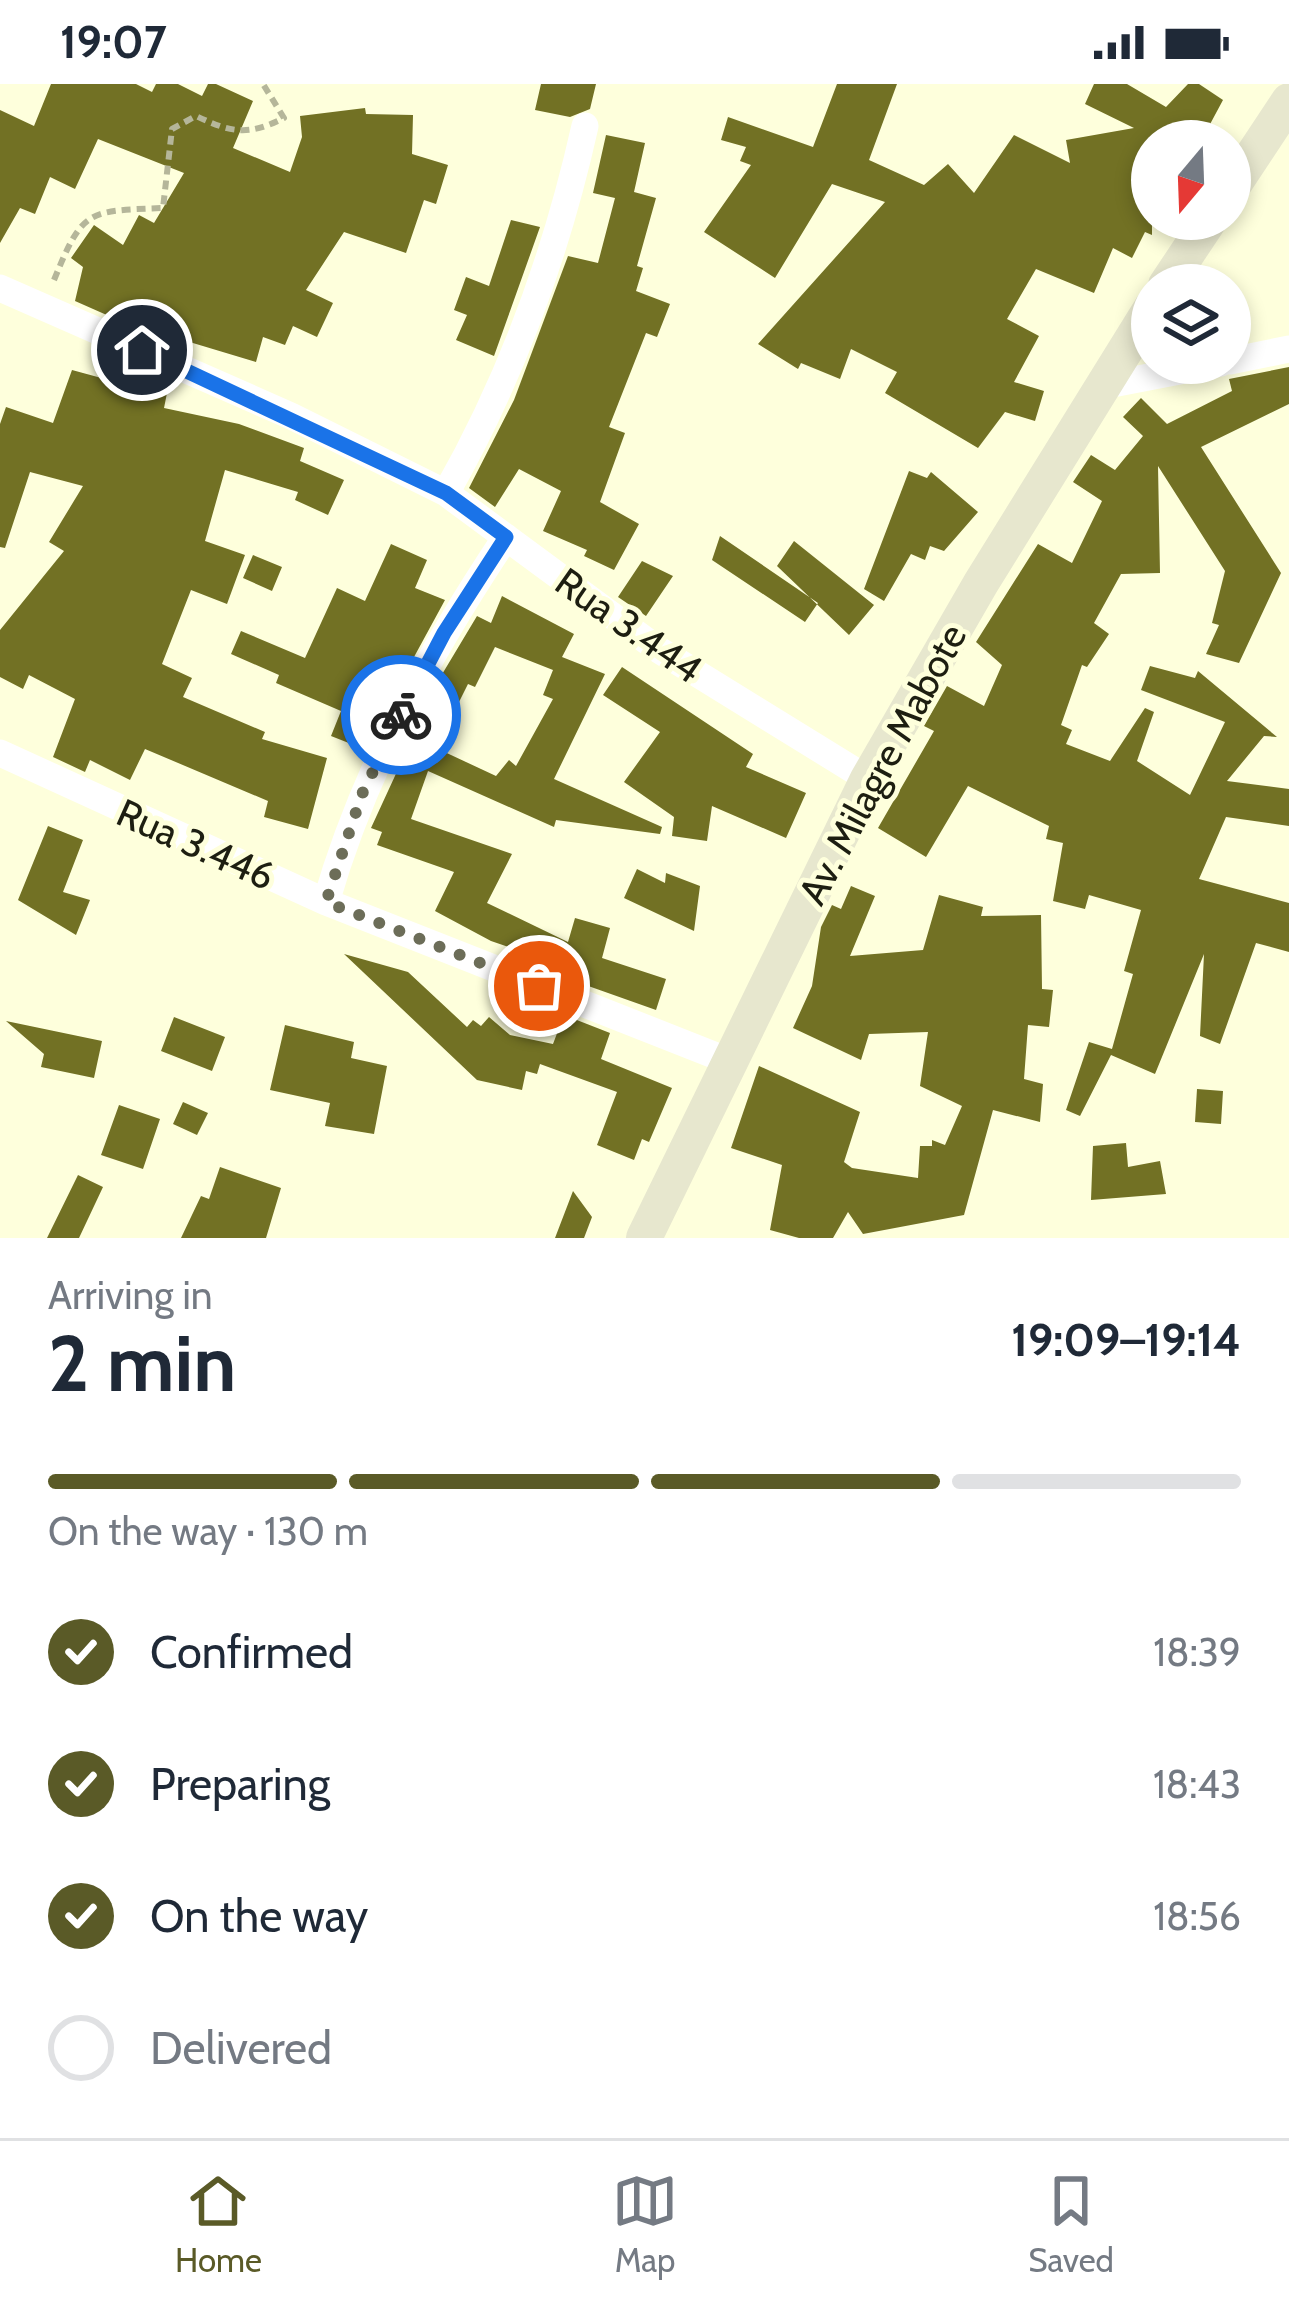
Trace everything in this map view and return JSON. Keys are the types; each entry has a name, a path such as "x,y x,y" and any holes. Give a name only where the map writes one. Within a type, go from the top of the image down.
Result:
{"street":[{"path":"1251,158 1289,101"},
{"path":"446,493 512,364 530,318 564,214 585,125"},
{"name":"Rua 3.444","path":"0,288 253,398 446,493 658,650 868,779"},
{"name":"Av. Milagre Mabote","path":"644,1238 868,779 1131,341"},
{"path":"1251,357 1289,350"},
{"path":"1102,386 1131,380"},
{"path":"326,902 355,812 388,740 444,633 506,537"},
{"name":"Rua 3.446","path":"0,753 326,902 729,1061"}],"path":[{"path":"42,308 71,233 103,210 163,208 172,129 196,116 228,131 251,134 284,118 263,84"}],"building":[{"path":"51,84 136,84 152,92 156,84 178,84 202,96 208,84 216,84 253,101 233,148 290,172 302,137 300,116 365,108 366,114 413,115 412,154 448,165 436,204 424,200 406,253 344,232 306,290 333,303 317,337 293,326 285,345 263,337 256,362 163,334 161,339 75,301 83,267 71,258 94,225 123,245 139,215 154,223 184,173 98,139 75,189 50,177 35,214 20,208 0,243 0,110 34,126"},
{"path":"541,84 596,84 590,109 570,117 535,110"},
{"path":"837,84 897,84 869,160 924,185 948,164 974,193 1014,135 1070,163 1066,140 1131,129 1131,240 1141,240 1132,258 1113,248 1094,293 1036,269 1007,319 1039,336 1014,382 1044,391 1035,421 1005,412 978,448 885,393 897,372 851,349 840,379 801,363 798,369 758,344 885,202 832,184 775,278 704,232 751,165 740,161 746,147 721,140 728,117 813,147"},
{"path":"1094,84 1127,84 1166,107 1188,84 1199,84 1223,100 1212,120 1131,120 1131,127 1085,104"},
{"path":"606,135 645,143 634,192 656,198 637,266 643,268 636,291 670,304 657,337 646,333 609,427 625,433 600,502 639,524 614,570 584,556 587,550 543,531 561,491 519,469 495,507 469,488 514,400 568,256 598,263 615,198 593,193"},
{"path":"511,220 540,227 494,356 456,340 467,315 454,310 466,277 489,286"},
{"path":"1289,367 1289,404 1201,447 1281,573 1239,663 1206,654 1219,625 1212,623 1225,571 1158,466 1160,573 1121,574 1094,623 1109,634 1087,667 1082,665 1061,725 1072,730 1066,744 1110,761 1145,708 1154,712 1137,761 1190,795 1225,722 1141,690 1150,666 1195,678 1198,671 1277,737 1264,736 1227,781 1289,789 1289,826 1226,817 1199,879 1289,903 1289,952 1256,943 1220,1044 1200,1036 1204,954 1155,1074 1111,1055 1080,1116 1066,1110 1089,1042 1112,1049 1133,974 1124,971 1141,910 1089,895 1085,909 1053,901 1063,843 1046,839 1049,826 968,786 926,857 878,828 934,731 924,726 947,686 984,706 1002,665 976,642 1038,544 1072,563 1102,501 1073,482 1091,455 1115,470 1143,436 1123,417 1141,398 1167,424 1232,391 1230,384 1251,384 1251,375"},
{"path":"72,370 138,388 139,382 168,388 164,408 239,424 304,448 300,461 344,480 328,515 295,500 298,492 225,470 205,541 245,555 227,604 191,590 162,664 192,678 183,697 265,732 262,739 327,758 308,829 264,817 268,801 145,749 130,780 90,760 85,772 53,757 75,699 29,675 23,689 0,677 0,630 64,551 49,542 83,486 30,472 5,548 0,547 0,424 6,407 53,423"},
{"path":"909,471 927,478 931,472 978,512 944,551 930,546 925,560 911,554 884,601 864,589"},
{"path":"720,536 818,603 805,622 712,560"},
{"path":"794,541 874,605 849,635 777,566"},
{"path":"391,544 427,560 415,588 445,600 364,749 331,736 341,711 276,683 279,675 231,654 241,631 305,658 337,588 365,601"},
{"path":"253,555 282,567 272,591 243,578"},
{"path":"642,561 673,576 646,616 618,597"},
{"path":"502,596 574,634 562,657 605,674 554,779 662,827 660,834 556,820 554,827 428,771 411,819 512,854 487,903 568,942 575,918 610,928 602,958 666,979 656,1010 577,982 580,972 491,941 435,911 454,872 377,845 382,832 371,828 441,676 477,616 491,623","holes":["495,647 553,670 543,695 553,699 516,766 509,760 496,776 436,748 468,684 475,687"]},
{"path":"622,667 753,754 746,767 806,793 786,838 712,806 707,841 672,836 674,817 624,782 660,732 603,695"},
{"path":"48,826 83,840 63,892 90,900 76,935 18,900"},
{"path":"637,869 665,883 666,873 700,886 694,931 624,898"},
{"path":"851,886 875,896 850,956 923,950 939,895 983,907 981,916 1041,915 1042,989 1053,990 1049,1027 1028,1025 1024,1079 1043,1084 1040,1122 993,1110 964,1215 863,1234 848,1212 833,1238 799,1238 770,1230 782,1165 731,1148 759,1066 860,1112 844,1162 852,1168 918,1178 920,1146 932,1146 932,1140 945,1145 962,1106 920,1086 928,1032 869,1034 861,1060 793,1028 812,986 821,927 832,905 841,909"},
{"path":"344,954 408,972 467,1027 473,1020 481,1026 489,1017 510,1035 553,1044 564,1015 610,1033 601,1059 672,1088 649,1142 642,1139 634,1160 597,1145 617,1092 540,1064 537,1074 526,1071 522,1090 477,1080"},
{"path":"174,1017 225,1037 212,1071 161,1051"},
{"path":"6,1021 102,1041 94,1078 41,1067 44,1054"},
{"path":"285,1025 354,1042 351,1058 387,1066 374,1134 325,1126 330,1103 270,1090"},
{"path":"1197,1089 1223,1091 1221,1124 1195,1122"},
{"path":"183,1102 208,1113 197,1135 173,1124"},
{"path":"119,1105 160,1119 143,1169 101,1155"},
{"path":"1126,1143 1128,1167 1160,1161 1166,1194 1091,1200 1093,1146"},
{"path":"220,1167 281,1188 266,1238 181,1238 201,1196 209,1199"},
{"path":"78,1175 103,1187 79,1238 47,1238"},
{"path":"573,1191 592,1217 584,1238 555,1238"}],"way so far":[{"path":"401,715 362,794 326,902 539,986"}],"route":[{"path":"142,350 291,416 446,493 506,537 444,633 401,715"}]}
